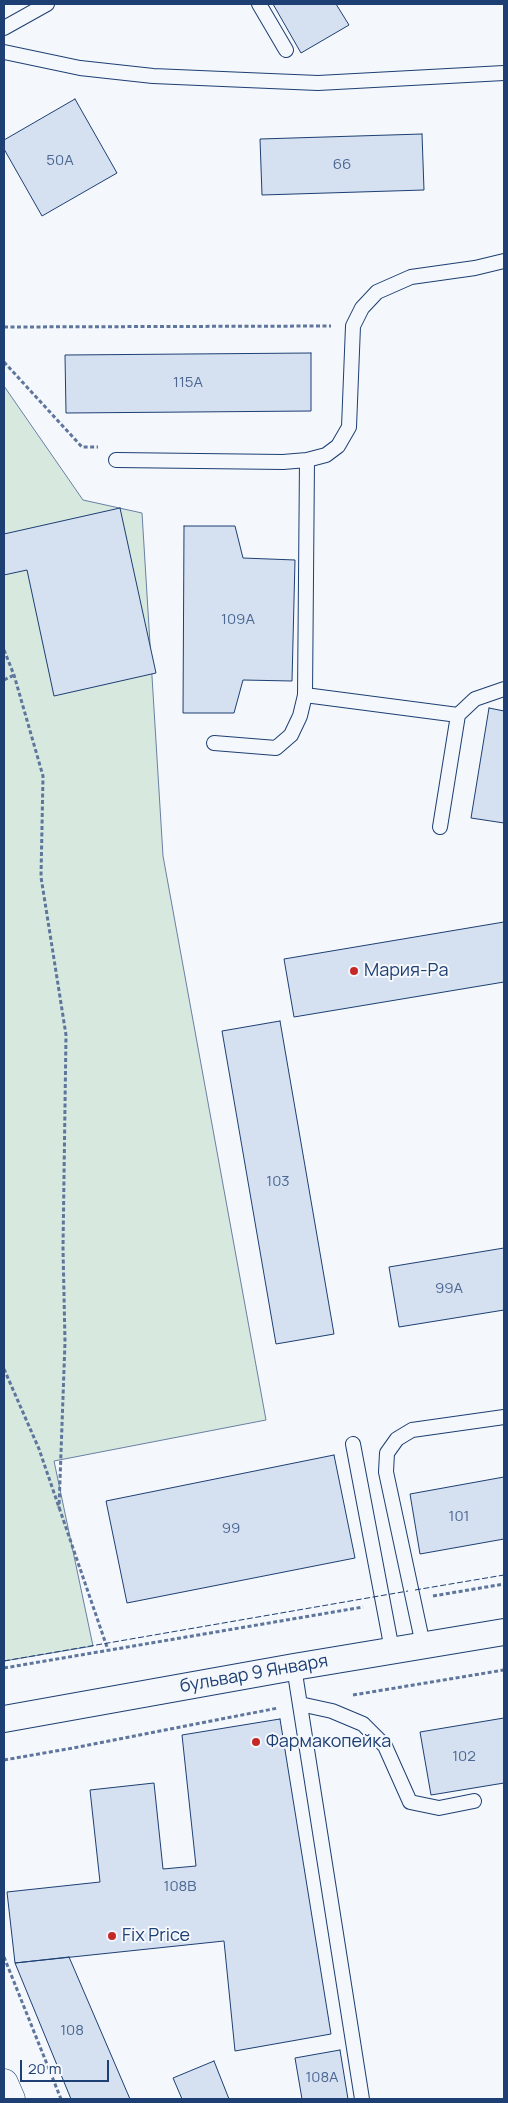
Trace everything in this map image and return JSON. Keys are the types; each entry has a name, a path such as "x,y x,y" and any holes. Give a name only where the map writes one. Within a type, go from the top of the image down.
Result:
{"main road":[{"path":"4,2083 11,2099"}],"street":[{"name":"бульвар 9 Января","path":"4,1718 504,1632"}],"lane":[{"path":"4,28 47,4"},
{"path":"259,4 286,50"},
{"path":"4,52 80,68 153,76 246,80 318,83 504,73"},
{"path":"116,460 283,462 307,460 326,455 338,446 348,428 353,326 362,308 377,292 411,277 475,268 504,261"},
{"path":"214,743 276,748 291,735 300,716 305,695 307,460"},
{"path":"440,827 458,715 475,699 504,689"},
{"path":"305,695 458,715"},
{"path":"423,1645 386,1472 387,1453 397,1438 412,1430 504,1417"},
{"path":"353,1444 392,1650"},
{"path":"294,1667 362,2099"},
{"path":"300,1704 332,1711 363,1724 386,1746 410,1802 439,1808 474,1801"}],"path":[{"path":"4,327 353,326"},
{"path":"4,362 82,447 108,448 116,460"},
{"path":"4,650 14,675 43,776 41,878 66,1036 63,1248 65,1342 59,1508"},
{"path":"4,680 14,675"},
{"path":"4,1369 39,1449 108,1650"},
{"path":"414,1599 504,1584"},
{"path":"4,1668 382,1604"},
{"path":"349,1696 504,1670"},
{"path":"4,1760 300,1704"},
{"path":"4,1957 61,2099"}],"shaded area":[{"path":"4,386 83,500 142,513 163,856 266,1420 54,1461 93,1646 4,1661"}],"building":[{"path":"273,4 336,4 349,25 301,53"},
{"path":"75,99 117,173 42,216 4,149 4,140"},
{"path":"422,134 424,190 262,195 260,139"},
{"path":"311,353 311,411 66,413 65,355"},
{"path":"120,508 156,673 54,696 27,570 4,575 4,534"},
{"path":"184,526 235,526 243,558 295,560 292,681 243,680 234,713 183,713"},
{"path":"489,708 504,711 504,823 471,818"},
{"path":"504,922 504,982 294,1017 284,959"},
{"path":"280,1021 334,1334 276,1344 222,1031"},
{"path":"504,1248 504,1310 399,1327 389,1267"},
{"path":"334,1455 355,1558 127,1603 106,1501"},
{"path":"504,1477 504,1539 420,1554 410,1494"},
{"path":"504,1718 504,1783 431,1795 420,1732"},
{"path":"280,1719 331,2034 235,2051 224,1941 15,1963 7,1892 100,1882 90,1790 154,1783 163,1869 196,1866 182,1735"},
{"path":"69,1957 130,2099 71,2099 15,1963"},
{"path":"340,2050 348,2099 302,2099 295,2058"},
{"path":"214,2061 229,2099 182,2099 173,2078"}],"fence":[{"path":"415,1590 504,1575"},
{"path":"4,1661 408,1591"}],"place":[{"name":"Мария-Ра","path":"354,971"},
{"name":"Фармакопейка","path":"256,1742"},
{"name":"Fix Price","path":"112,1936"}]}
